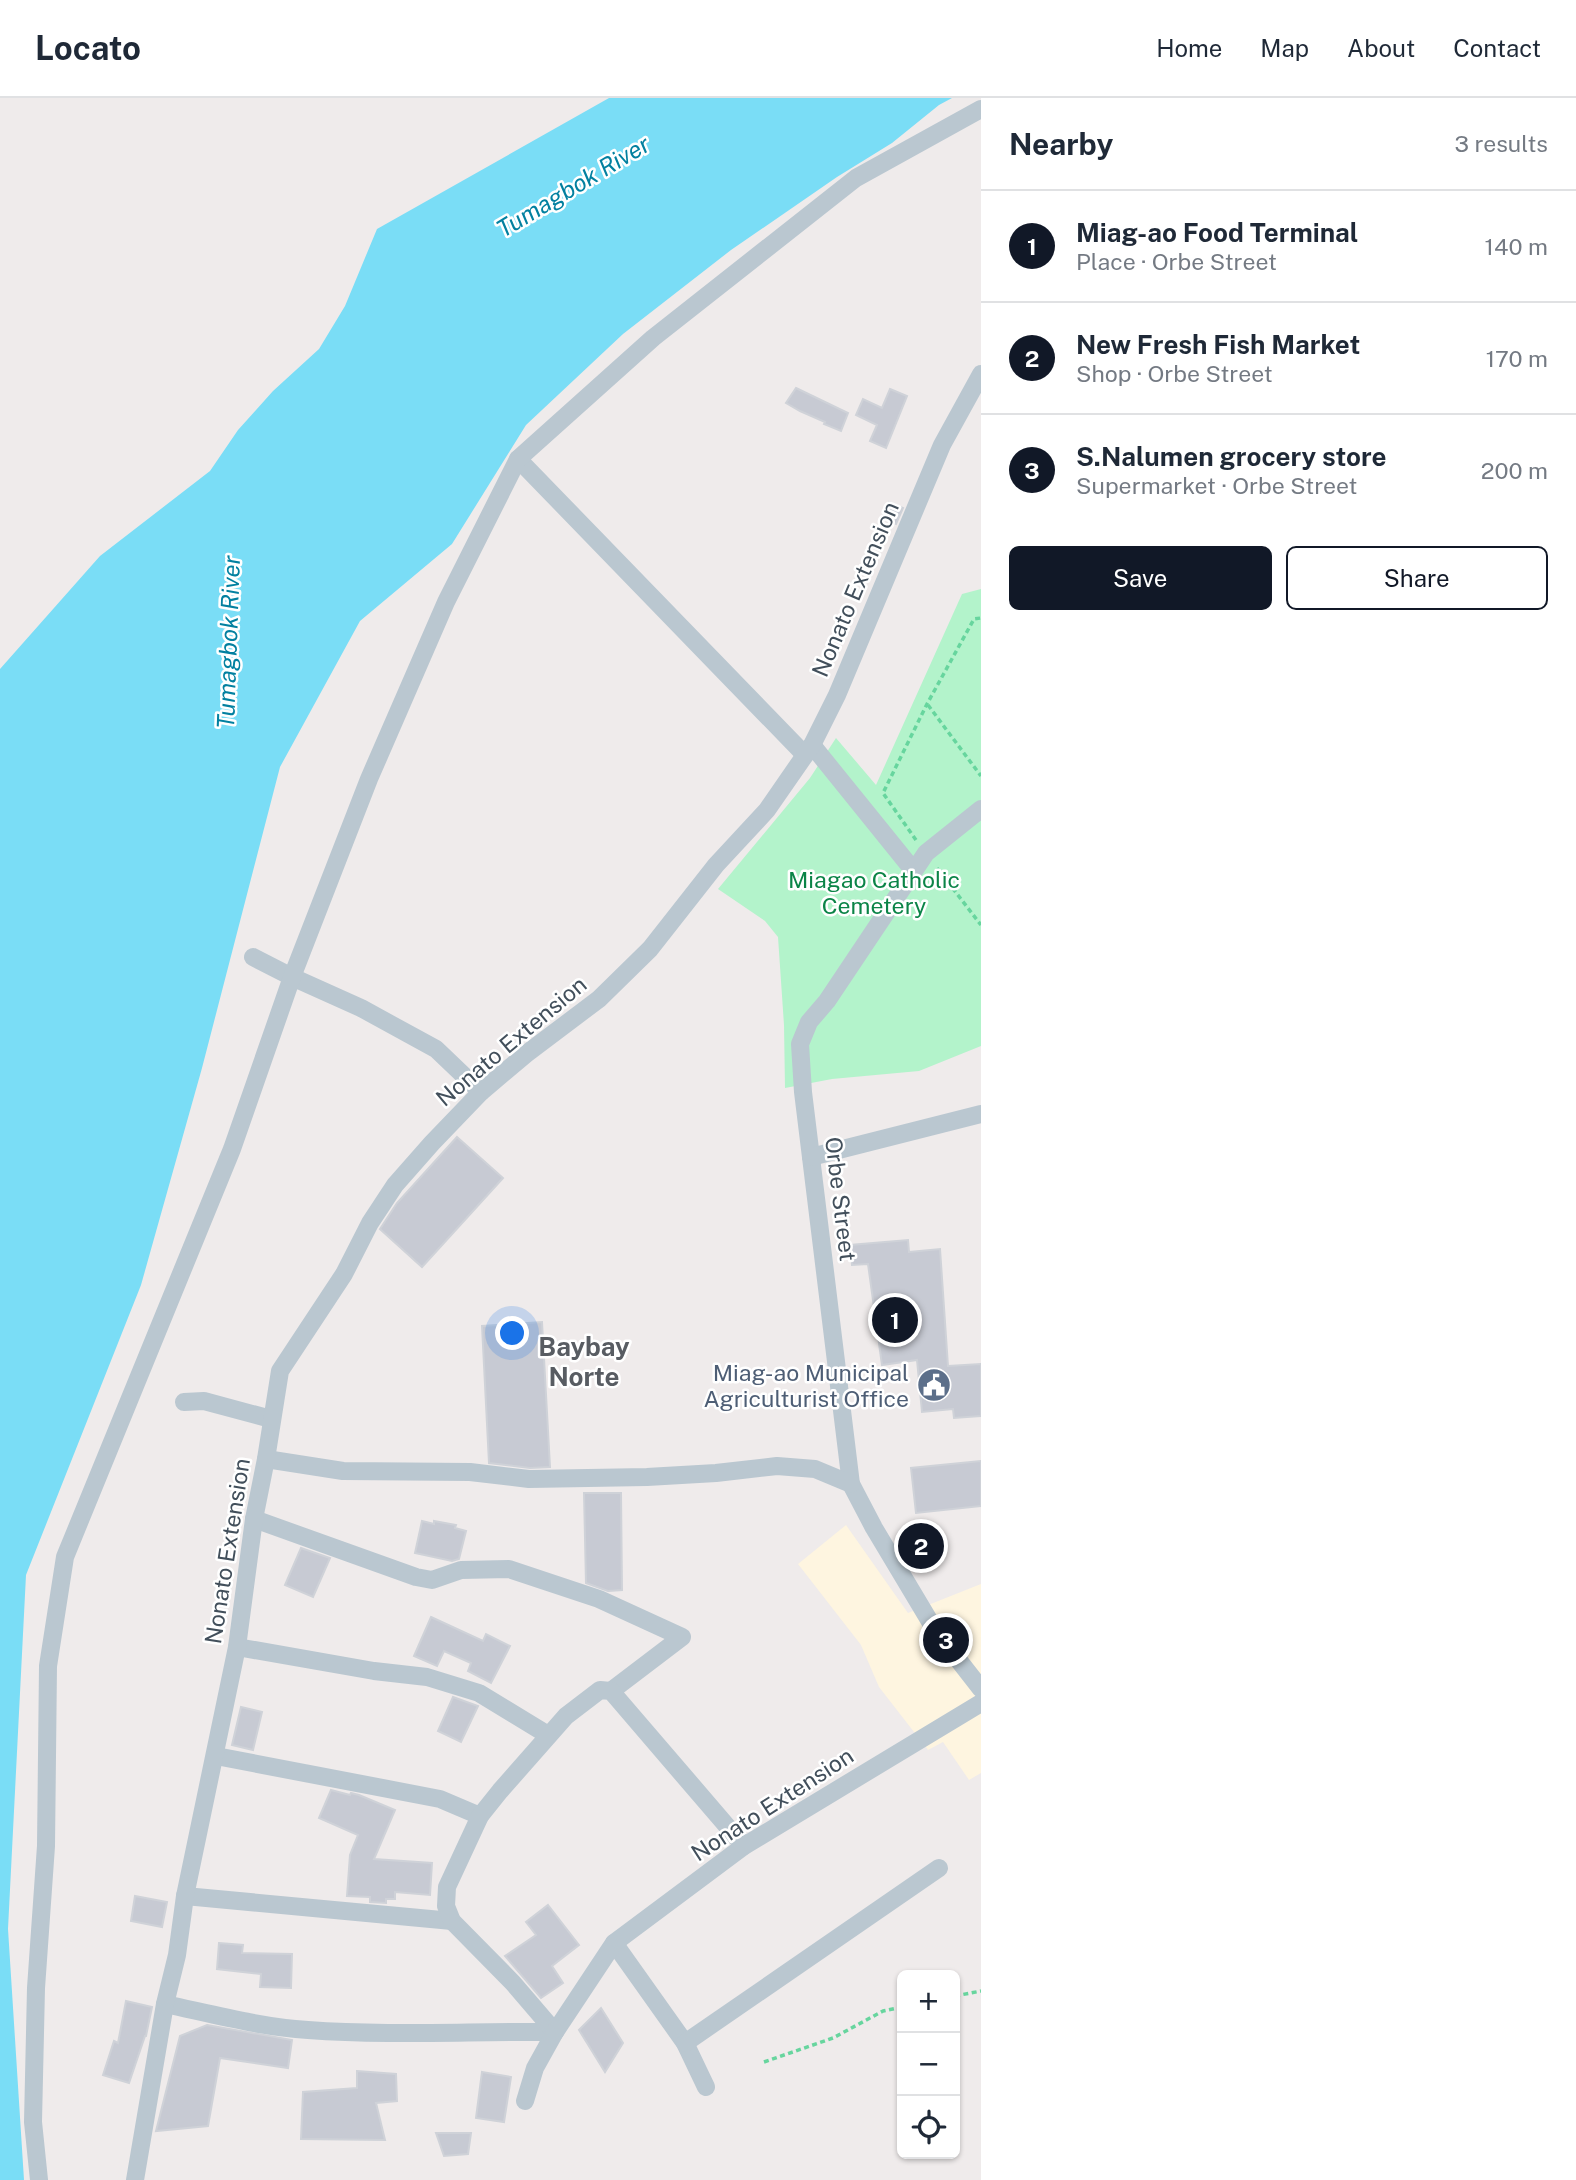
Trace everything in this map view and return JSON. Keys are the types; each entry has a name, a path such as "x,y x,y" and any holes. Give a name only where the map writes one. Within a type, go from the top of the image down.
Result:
{"street":[{"path":"39,2180 33,2108 36,1987 46,1846 48,1666 65,1558 232,1149 292,977 369,779 446,602 518,459 653,338 856,178 981,109"},
{"name":"Nonato Extension","path":"135,2180 165,2004 177,1955 185,1896 237,1647 254,1519 280,1371 344,1274 370,1223 388,1195 432,1143 481,1092 599,999 650,949 716,865 767,810 809,750 838,695 942,445 981,374"},
{"path":"518,459 809,750 913,870"},
{"name":"Orbe Street","path":"981,809 926,853 827,1001 810,1022 800,1044 803,1092 851,1484 935,1630 968,1663 981,1689"},
{"path":"253,957 361,1008 436,1049 481,1092"},
{"path":"811,1157 981,1115"},
{"path":"184,1402 204,1401 271,1419"},
{"path":"266,1459 343,1471 470,1472 529,1479 660,1476 777,1466 815,1469 851,1484"},
{"path":"254,1519 416,1577 432,1580 461,1570 509,1569 599,1600 682,1637 611,1691 600,1690 566,1716 548,1735 481,1816 447,1887 446,1906 452,1921 513,1983 555,2032"},
{"path":"237,1647 374,1671 427,1677 479,1693 548,1735"},
{"path":"611,1691 744,1846"},
{"name":"Nonato Extension","path":"525,2101 535,2068 555,2032 614,1943 744,1846 981,1703"},
{"path":"216,1756 440,1799 481,1816"},
{"path":"685,2043 939,1868"},
{"path":"185,1896 452,1921"},
{"path":"614,1943 685,2043 706,2087"},
{"path":"165,2004 306,2030 555,2032"}],"path":[{"path":"981,618 974,619 927,704 883,793 981,925"},
{"path":"927,704 981,776"},
{"path":"960,1995 981,1991"},
{"path":"764,2062 833,2038 883,2011 897,2008"}],"shaded area":[{"path":"846,1525 908,1613 981,1584 981,1773 969,1780 943,1742 928,1750 879,1687 861,1645 798,1564"}],"green space":[{"name":"Miagao Catholic Cemetery","path":"981,589 981,1046 919,1071 832,1079 785,1088 778,937 765,921 718,889 810,778 836,738 876,785 962,594"}],"water":[{"name":"Tumagbok River","path":"609,98 952,98 939,105 892,143 837,177 731,250 623,334 526,425 452,544 360,621 280,767 202,1068 141,1285 26,1575 8,1929 24,2180 0,2180 0,669 100,556 210,471 238,430 273,391 319,349 345,306 377,229"}],"building":[{"path":"796,388 848,413 841,431 786,403"},
{"path":"890,389 907,396 886,448 870,441 877,425 856,415 863,399 882,408"},
{"path":"889,502 903,508 896,524 882,518"},
{"path":"457,1137 503,1178 422,1267 380,1229 397,1203"},
{"path":"908,1240 909,1252 940,1249 948,1366 981,1364 981,1416 954,1418 953,1409 922,1412 917,1360 882,1365 868,1264 852,1265 850,1245"},
{"path":"542,1322 550,1467 530,1468 489,1463 482,1326"},
{"path":"981,1461 981,1506 916,1513 911,1468"},
{"path":"584,1493 621,1493 622,1590 608,1591 586,1583"},
{"path":"422,1521 456,1525 455,1528 466,1531 459,1559 452,1561 415,1553"},
{"path":"301,1548 330,1558 313,1597 285,1585"},
{"path":"431,1617 483,1641 486,1634 510,1646 491,1683 468,1671 471,1663 444,1651 437,1666 414,1656"},
{"path":"453,1697 478,1706 461,1742 438,1731"},
{"path":"241,1707 262,1712 253,1750 232,1745"},
{"path":"331,1790 359,1795 395,1810 374,1859 432,1863 430,1895 395,1892 395,1899 386,1899 386,1903 370,1902 370,1897 347,1896 350,1855 358,1835 319,1818"},
{"path":"135,1896 167,1902 162,1927 131,1921"},
{"path":"548,1905 579,1945 552,1966 563,1983 541,1998 505,1956 536,1935 526,1922"},
{"path":"219,1943 243,1945 242,1953 292,1954 291,1988 260,1987 261,1974 217,1969"},
{"path":"126,2001 152,2007 146,2036 129,2083 103,2075 114,2041 118,2043"},
{"path":"601,2008 623,2043 605,2072 579,2030"},
{"path":"207,2025 292,2040 288,2068 220,2058 208,2126 156,2131 180,2036"},
{"path":"357,2071 396,2074 397,2101 376,2103 385,2140 301,2139 303,2092 357,2088"},
{"path":"482,2072 511,2077 504,2122 476,2118"},
{"path":"436,2133 471,2133 468,2154 444,2156"}],"place":[{"name":"Miag-ao Food Terminal","path":"895,1320"},
{"name":"Miag-ao Municipal Agriculturist Office","path":"934,1385"},
{"name":"New Fresh Fish Market","path":"921,1546"},
{"name":"S.Nalumen grocery store","path":"946,1640"}],"district":[{"name":"Baybay Norte","path":"584,1361"}]}
